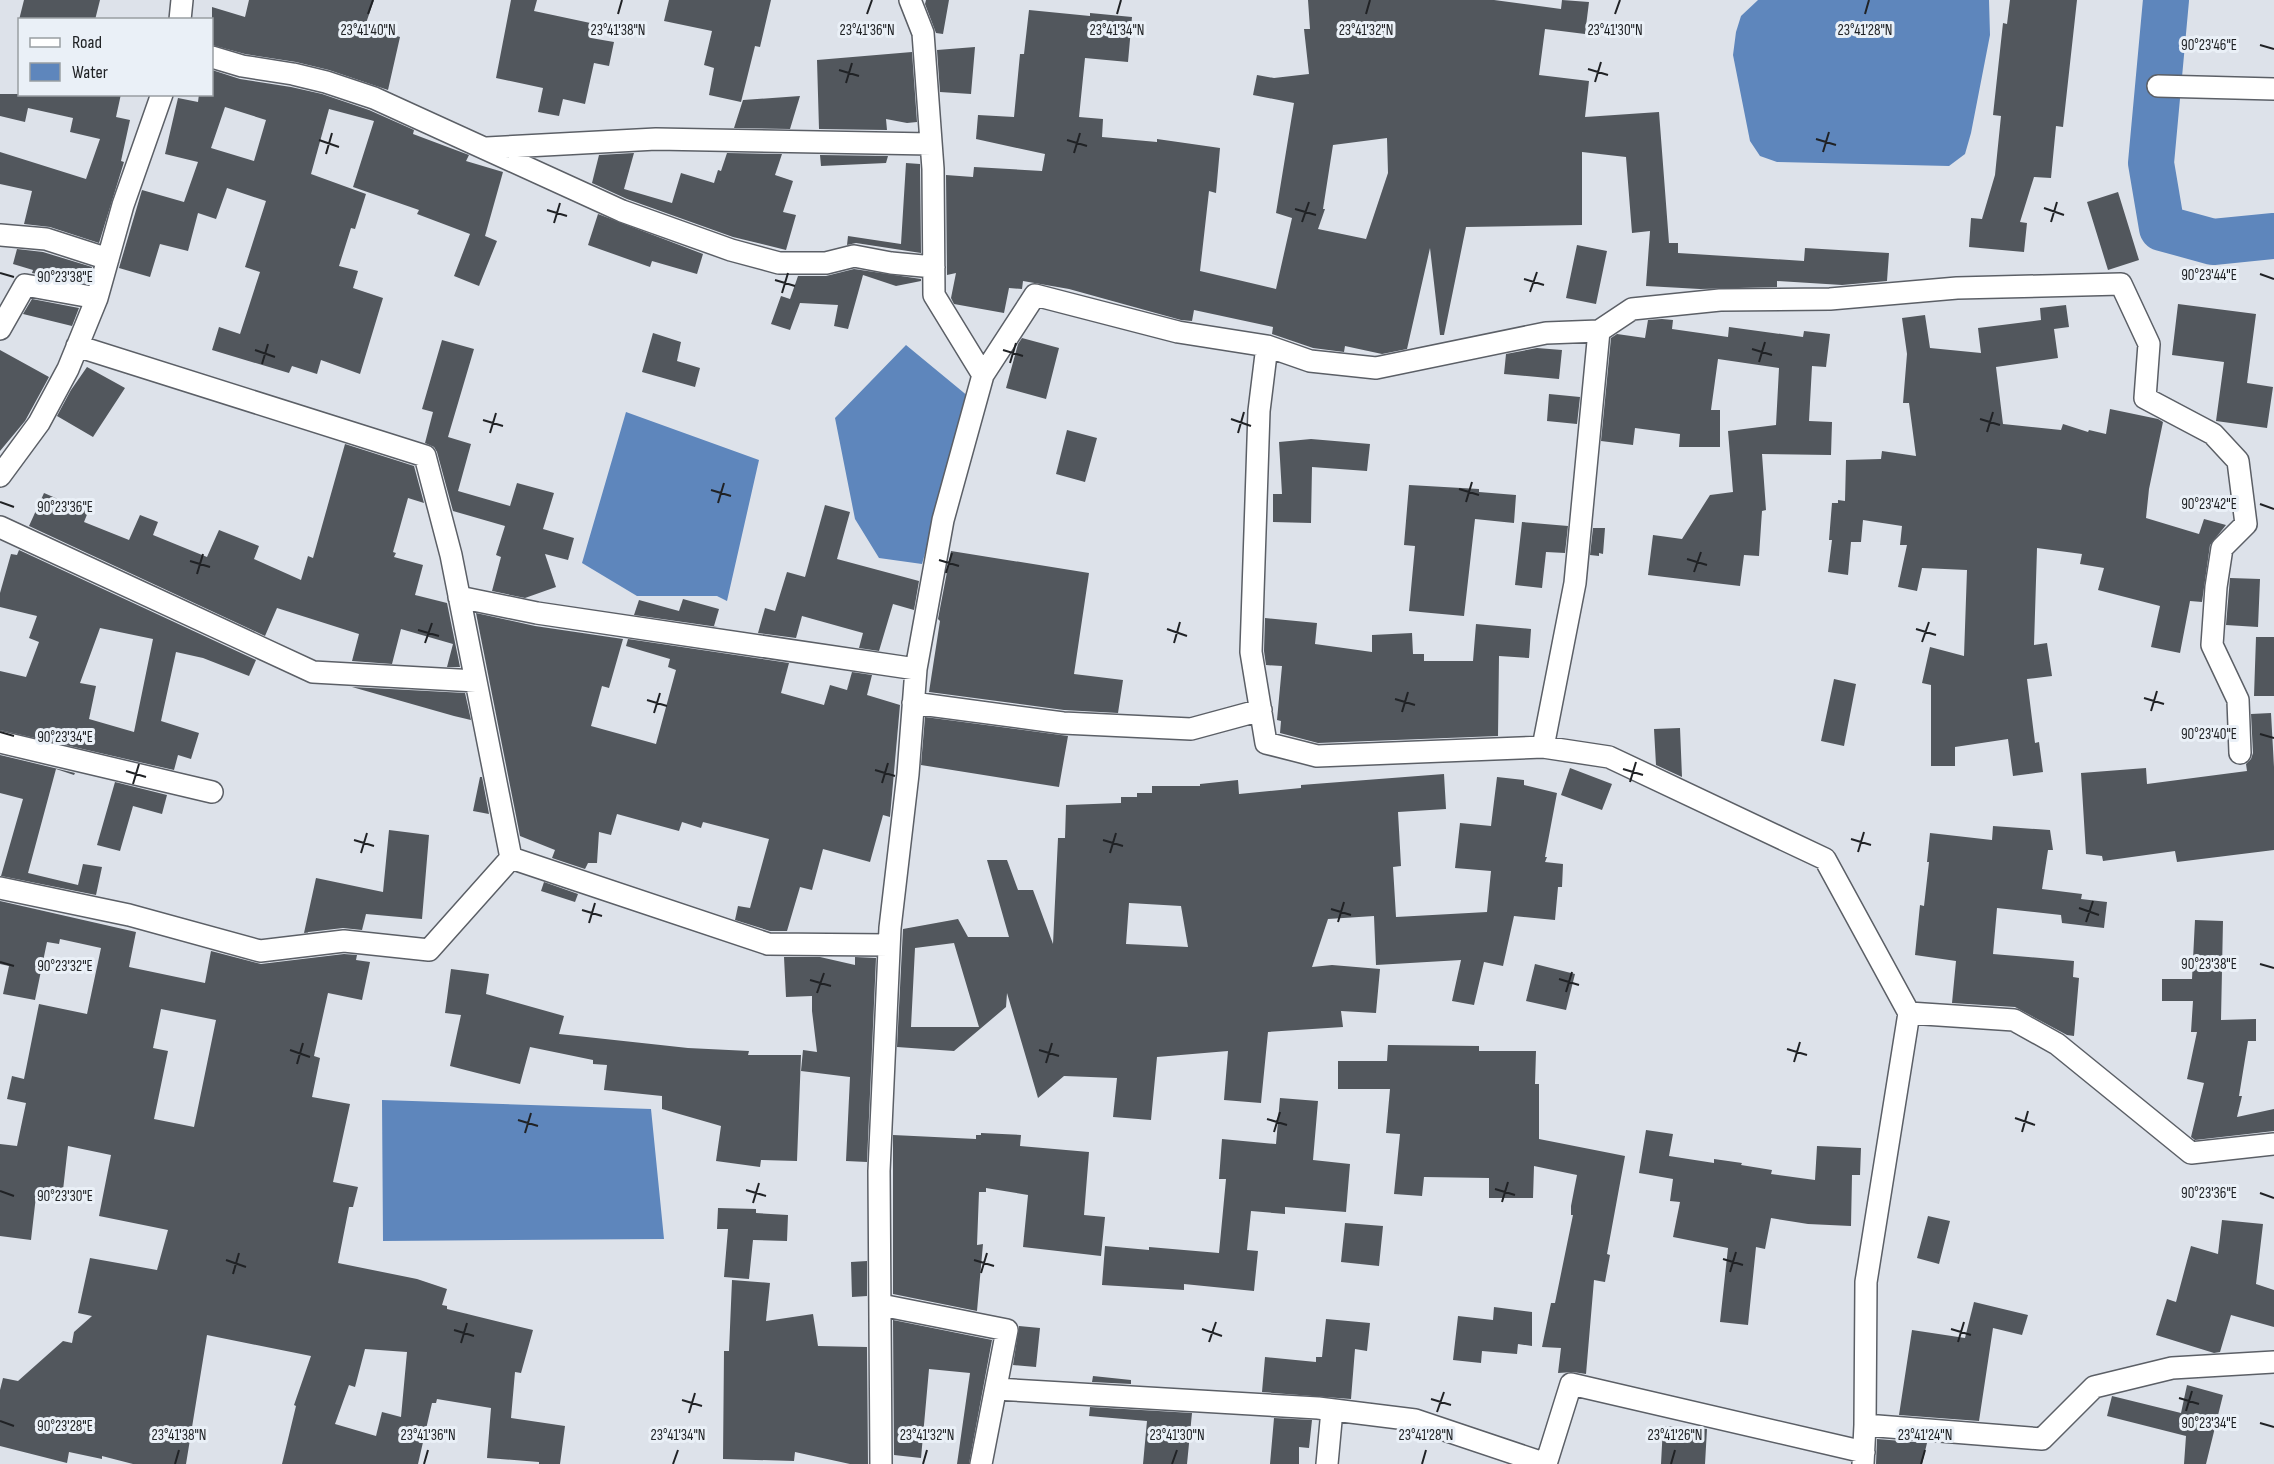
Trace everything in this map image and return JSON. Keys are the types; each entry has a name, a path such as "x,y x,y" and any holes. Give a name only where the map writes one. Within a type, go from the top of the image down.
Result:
{"street":[{"path":"180,18 182,0"},
{"path":"910,0 923,33 931,144 934,295 983,375"},
{"path":"213,57 242,66 326,82 374,98 622,211 731,250 779,263 826,263 854,256 891,263 934,267"},
{"path":"2158,86 2274,89"},
{"path":"0,476 39,423 68,369 96,298 123,205 161,96"},
{"path":"483,148 656,140 931,144"},
{"path":"0,235 46,239 108,258"},
{"path":"881,1464 879,1171 890,945 908,774 916,669 943,520 983,375 1035,295 1178,332 1267,346 1310,361 1376,368 1546,333 1599,331 1632,309 1720,300 1830,299 1957,288 2121,284 2149,344 2145,398 2213,434 2238,461 2246,524 2222,548 2216,587 2212,645 2238,700 2240,753"},
{"path":"0,329 25,285 96,298"},
{"path":"1543,747 1575,583 1599,331"},
{"path":"77,346 425,456 451,555 511,858"},
{"path":"996,1389 1332,1410 1415,1420 1546,1464 1571,1384 1863,1458 1866,1282 1909,1013 1825,859 1609,757 1543,747 1317,756 1266,743 1251,652 1259,411 1267,346"},
{"path":"0,527 313,672 476,681"},
{"path":"459,597 537,614 916,669"},
{"path":"913,703 1063,723 1191,729 1261,710"},
{"path":"0,742 212,792"},
{"path":"0,888 129,915 260,951 344,941 429,950 511,858"},
{"path":"511,858 768,944 890,945"},
{"path":"1909,1013 2014,1020 2057,1044 2192,1154 2274,1144"},
{"path":"881,1305 1007,1330 981,1464"},
{"path":"1865,1425 2042,1439 2094,1387 2172,1368 2274,1362"},
{"path":"1327,1464 1332,1410"}],"water":[{"path":"1758,0 1989,0 1990,35 1965,154 1949,166 1777,162 1760,156 1750,141 1733,55 1741,16"},
{"path":"906,345 969,397 922,564 879,558 855,519 835,418"},
{"path":"626,412 759,460 727,601 717,596 637,596 582,563"},
{"path":"382,1100 651,1109 664,1239 383,1241"}],"building":[{"path":"24,0 100,0 96,18 20,18"},
{"path":"249,0 374,0 365,26 400,37 388,90 329,70 245,54 213,45 212,7 245,17"},
{"path":"511,0 537,0 534,11 595,24 591,38 614,42 609,66 594,63 585,104 563,99 559,116 538,112 543,88 496,78"},
{"path":"669,0 771,0 760,47 755,46 741,102 709,95 714,68 704,65 712,31 664,21"},
{"path":"926,0 949,0 943,34 936,33 925,4"},
{"path":"1308,0 1494,0 1561,9 1562,0 1589,2 1585,34 1545,29 1539,75 1589,81 1585,117 1659,112 1669,243 1678,243 1678,253 1804,261 1805,248 1889,253 1887,281 1842,285 1777,281 1777,287 1700,289 1646,286 1650,231 1632,233 1626,157 1582,152 1582,225 1466,227 1444,335 1440,335 1430,248 1407,349 1382,354 1345,346 1344,352 1313,348 1272,334 1273,327 1194,310 1192,321 1181,320 1069,289 1023,281 1022,289 1009,288 1004,313 954,304 951,298 956,273 947,275 946,175 973,177 974,167 1042,171 1045,154 976,139 978,115 1014,117 1020,54 1024,54 1029,10 1090,16 1090,13 1132,17 1128,62 1085,58 1079,117 1103,119 1102,137 1157,142 1157,139 1220,148 1216,193 1209,191 1200,271 1276,289 1292,218 1276,213 1294,103 1253,95 1257,75 1274,78 1309,74 1304,29 1310,29","holes":["1387,138 1388,173 1366,239 1318,229 1325,209 1323,209 1333,145"]},
{"path":"2010,0 2077,0 2063,127 2056,126 2051,178 2034,177 2020,222 2027,223 2024,252 1969,247 1971,218 1982,219 1995,175 2001,116 1993,115 2003,23 2007,24"},
{"path":"975,47 971,94 940,92 937,50"},
{"path":"912,52 917,122 907,123 886,119 887,130 819,129 817,60"},
{"path":"213,70 240,79 322,94 369,110 414,130 413,134 469,155 466,161 503,172 485,236 497,241 479,286 454,276 470,234 417,214 419,210 353,187 374,121 329,109 311,174 366,194 355,229 351,228 339,266 358,271 353,288 383,298 360,374 321,360 317,374 292,366 289,373 212,350 219,327 240,334 260,272 245,267 266,201 227,188 216,219 198,213 188,251 160,244 150,277 119,268 142,190 184,202 198,162 165,154 178,98 198,102 199,96 213,96","holes":["225,107 266,120 254,161 211,148"]},
{"path":"0,94 121,96 116,117 130,120 121,161 124,162 99,243 50,227 24,224 32,191 0,184 0,152 86,179 100,139 70,132 73,118 28,108 25,122 0,116"},
{"path":"800,96 790,129 734,128 743,100"},
{"path":"634,153 624,189 672,203 681,173 714,183 727,153 782,154 775,175 793,181 783,212 796,215 786,250 733,237 627,199 592,183 599,155"},
{"path":"820,155 888,156 886,163 821,166"},
{"path":"906,163 920,164 921,253 856,243 847,245 848,236 901,244"},
{"path":"2118,192 2139,260 2108,270 2087,202"},
{"path":"598,214 703,254 697,274 652,261 650,267 588,245"},
{"path":"1577,245 1607,251 1596,304 1566,298"},
{"path":"17,249 43,252 92,267 88,283 32,273 33,270 13,264"},
{"path":"854,269 921,279 921,281 896,286 863,275 848,329 834,326 838,305 800,303 790,330 771,324 781,296 790,299 798,276 826,276"},
{"path":"32,299 79,308 72,326 23,314"},
{"path":"2178,304 2256,314 2247,383 2273,387 2267,428 2216,421 2224,362 2172,355"},
{"path":"2066,305 2069,327 2054,329 2058,358 1996,367 2003,424 2061,430 2063,424 2088,432 2089,430 2106,434 2110,409 2158,419 2163,422 2149,489 2146,518 2199,534 2204,519 2226,525 2210,545 2202,602 2190,601 2180,653 2151,647 2160,606 2098,590 2104,568 2080,564 2082,554 2037,548 2034,645 2047,643 2052,676 2027,679 2035,743 2039,742 2043,772 2013,776 2008,739 1955,747 1955,766 1931,766 1931,685 1922,683 1930,647 1964,656 1967,570 1922,568 1917,591 1898,587 1907,545 1900,545 1902,526 1863,520 1861,542 1851,542 1848,575 1828,572 1832,540 1829,540 1832,503 1838,503 1838,500 1845,501 1846,460 1881,459 1882,451 1916,456 1909,403 1903,403 1907,354 1902,318 1925,315 1930,348 1981,353 1978,328 2041,320 2040,308"},
{"path":"1648,320 1673,320 1672,329 1728,337 1729,327 1803,337 1804,331 1830,334 1826,367 1812,366 1809,421 1832,422 1831,455 1762,454 1766,510 1762,511 1759,556 1744,555 1740,586 1648,575 1653,535 1682,539 1710,495 1733,492 1728,431 1776,425 1779,368 1718,359 1711,410 1720,410 1720,447 1679,447 1680,434 1635,428 1633,445 1601,441 1611,338 1617,334 1645,338"},
{"path":"653,333 681,342 677,361 700,368 695,387 642,372"},
{"path":"1022,338 1059,348 1046,399 1006,388 1018,344"},
{"path":"442,340 474,349 448,437 471,444 458,491 510,506 517,483 554,493 543,529 574,538 568,560 545,554 556,587 525,598 492,591 501,557 496,555 505,526 453,511 437,452 434,447 425,443 433,412 422,409"},
{"path":"1537,348 1562,350 1559,379 1504,374 1506,354"},
{"path":"0,350 49,377 25,421 0,451"},
{"path":"87,367 125,388 93,437 57,416"},
{"path":"1549,394 1580,397 1577,424 1547,421"},
{"path":"1067,430 1097,438 1085,482 1056,474"},
{"path":"1311,439 1370,444 1367,471 1312,467 1311,523 1273,522 1273,494 1282,494 1279,442"},
{"path":"345,444 414,466 424,503 408,498 393,552 396,553 394,557 423,565 415,595 447,603 460,667 447,667 453,644 401,629 392,664 352,661 359,634 277,608 265,636 29,526 44,493 88,512 84,522 129,540 140,515 158,522 153,535 207,557 219,530 259,546 254,559 301,580 308,556 313,558"},
{"path":"1409,485 1479,489 1479,492 1516,495 1514,523 1475,519 1464,616 1409,611 1415,546 1404,545"},
{"path":"825,505 850,512 837,559 919,581 914,610 893,604 879,651 859,648 863,633 802,616 796,638 758,633 765,608 775,611 787,572 805,577"},
{"path":"1522,522 1568,526 1565,553 1546,552 1542,588 1515,585"},
{"path":"1593,528 1605,528 1603,554 1599,553 1599,556 1590,555"},
{"path":"19,550 256,660 249,676 203,658 176,652 161,721 199,733 191,759 178,755 174,770 0,730 0,671 26,677 39,642 29,638 37,616 0,607 0,593 11,554 17,555","holes":["100,628 153,639 134,732 89,719 96,686 80,683"]},
{"path":"951,551 1089,573 1074,674 1123,680 1118,713 1064,710 929,692 940,621 938,619"},
{"path":"2230,578 2260,579 2258,627 2226,625"},
{"path":"683,599 719,609 714,626 718,627 634,615 639,600 679,611"},
{"path":"476,613 535,626 623,639 609,688 602,686 591,726 656,744 676,670 668,667 670,659 626,646 628,639 789,663 781,693 824,705 830,685 847,690 852,672 872,675 867,695 900,705 890,817 883,815 870,862 823,849 812,890 800,887 787,931 770,931 735,920 738,906 750,908 769,839 703,822 701,828 682,822 679,831 617,814 611,835 599,832 597,863 588,863 585,869 552,858 555,850 520,836"},
{"path":"1265,618 1317,623 1315,644 1372,652 1372,635 1412,633 1413,654 1424,654 1424,661 1473,661 1476,624 1531,629 1529,658 1499,656 1498,736 1318,743 1280,733 1281,721 1277,720 1282,666 1266,665"},
{"path":"2256,637 2274,637 2274,696 2254,696"},
{"path":"1834,679 1856,684 1844,746 1821,741"},
{"path":"352,687 465,693 471,720 454,716"},
{"path":"2271,713 2274,767 2274,850 2177,862 2175,851 2103,861 2102,856 2086,854 2081,773 2146,768 2147,784 2247,771 2246,764 2253,753 2251,714"},
{"path":"925,717 1068,736 1059,787 921,765"},
{"path":"1680,728 1682,777 1656,765 1654,729"},
{"path":"0,755 75,773 74,775 56,769 28,873 78,885 83,864 102,867 96,895 1,876 23,799 0,793"},
{"path":"1570,768 1612,784 1602,810 1561,795"},
{"path":"1444,774 1446,809 1398,812 1401,866 1393,867 1396,917 1487,912 1491,871 1455,868 1460,823 1491,826 1497,777 1524,780 1524,785 1557,793 1545,857 1547,857 1545,862 1563,864 1562,887 1558,887 1555,920 1514,916 1503,966 1484,962 1474,1005 1452,1001 1461,960 1376,965 1374,916 1328,919 1312,967 1332,965 1380,969 1376,1013 1341,1011 1343,1027 1268,1032 1261,1103 1224,1100 1228,1051 1157,1057 1151,1120 1113,1117 1117,1078 1064,1076 1038,1098 1007,993 1006,1007 954,1051 897,1047 903,929 958,919 968,937 1009,937 987,860 1007,860 1018,890 1033,890 1053,944 1058,838 1065,838 1066,805 1121,803 1121,797 1137,797 1137,793 1152,793 1152,786 1200,786 1200,784 1238,780 1239,794 1301,788 1301,785","holes":["1129,903 1181,906 1188,947 1126,944","954,943 979,1027 911,1027 915,948"]},
{"path":"480,777 482,777 489,814 473,811"},
{"path":"115,782 167,795 162,814 133,806 120,851 97,845"},
{"path":"1993,826 2050,830 2053,850 2048,850 2042,889 2082,894 2081,899 2107,902 2104,928 2062,923 2061,915 1997,908 1993,954 2074,961 2073,977 2079,978 2074,1036 2067,1035 2015,1007 1952,1003 1956,961 1915,955 1920,905 1924,906 1930,833 1992,840"},
{"path":"389,830 429,835 422,919 366,914 362,930 343,928 304,933 316,878 383,892"},
{"path":"544,882 578,894 575,902 541,891"},
{"path":"0,901 136,932 129,967 205,983 211,951 261,964 344,954 357,955 356,960 370,962 362,1000 328,993 314,1056 320,1058 312,1097 350,1104 333,1182 358,1187 353,1207 349,1207 338,1263 417,1279 447,1289 442,1305 447,1306 447,1309 533,1330 521,1373 515,1372 511,1418 565,1426 560,1464 487,1458 491,1408 437,1399 436,1403 432,1403 418,1464 282,1464 296,1406 294,1405 311,1356 207,1335 186,1464 133,1464 102,1456 102,1459 69,1452 67,1463 0,1446 0,1390 3,1378 18,1381 63,1341 72,1343 74,1332 92,1316 78,1313 90,1258 157,1270 168,1230 99,1216 111,1155 68,1146 62,1199 36,1196 31,1240 0,1236 0,1144 17,1146 26,1103 7,1099 12,1076 24,1079 39,1004 87,1014 101,948 60,939 59,944 47,942 35,1000 3,994 9,966 0,964","holes":["161,1009 216,1020 194,1127 154,1119 168,1051 153,1048","365,1349 407,1352 401,1417 382,1412 376,1436 335,1424 349,1385 355,1387"]},
{"path":"2195,920 2223,921 2221,1020 2256,1019 2256,1041 2248,1041 2239,1096 2242,1096 2237,1117 2274,1109 2274,1131 2195,1140 2191,1137 2204,1083 2187,1079 2197,1032 2191,1032 2193,1001 2162,1001 2162,979 2192,979"},
{"path":"784,957 820,957 855,965 855,957 876,958 867,1162 846,1161 850,1077 801,1071 803,1050 817,1052 812,996 786,997"},
{"path":"1535,964 1575,974 1566,1010 1526,1001"},
{"path":"451,969 489,974 486,994 564,1016 559,1034 688,1048 749,1051 748,1055 801,1055 797,1161 761,1160 760,1167 716,1161 721,1126 662,1109 662,1096 604,1090 607,1065 593,1064 593,1060 530,1047 520,1084 450,1066 461,1015 445,1013"},
{"path":"1388,1045 1479,1046 1479,1051 1536,1051 1535,1084 1539,1084 1539,1139 1625,1156 1607,1254 1610,1255 1605,1282 1594,1280 1586,1374 1558,1373 1561,1348 1542,1347 1551,1303 1555,1303 1573,1215 1571,1215 1571,1206 1577,1175 1534,1166 1533,1198 1489,1198 1489,1178 1424,1177 1422,1196 1394,1194 1400,1134 1386,1133 1390,1089 1338,1089 1338,1061 1387,1061"},
{"path":"1280,1098 1318,1101 1313,1160 1350,1164 1346,1212 1285,1207 1285,1214 1251,1211 1247,1250 1258,1251 1254,1291 1184,1284 1184,1290 1102,1285 1105,1246 1219,1253 1226,1179 1219,1179 1222,1139 1276,1144"},
{"path":"1646,1130 1673,1134 1669,1156 1714,1163 1714,1159 1742,1163 1741,1165 1772,1170 1771,1174 1815,1180 1817,1146 1861,1148 1860,1175 1852,1175 1851,1226 1808,1224 1771,1218 1765,1249 1756,1247 1748,1325 1720,1322 1728,1248 1673,1237 1680,1202 1670,1201 1673,1179 1639,1173"},
{"path":"981,1133 1021,1135 1020,1146 1089,1152 1084,1215 1105,1217 1101,1256 1023,1247 1028,1195 986,1188 986,1192 979,1192 977,1245 983,1244 977,1311 893,1294 893,1135 976,1139 976,1135 981,1135"},
{"path":"718,1208 756,1209 756,1213 788,1215 787,1241 753,1240 749,1279 724,1277 728,1229 717,1229"},
{"path":"1928,1216 1950,1221 1939,1264 1917,1258"},
{"path":"2222,1220 2263,1224 2256,1284 2274,1290 2274,1327 2231,1315 2220,1352 2214,1353 2156,1335 2167,1299 2176,1302 2191,1246 2218,1254"},
{"path":"1345,1223 1383,1226 1379,1266 1341,1262"},
{"path":"867,1261 867,1296 852,1297 851,1262"},
{"path":"732,1280 770,1283 766,1321 813,1314 818,1346 867,1347 868,1464 850,1464 795,1452 794,1461 723,1459 724,1351 729,1351"},
{"path":"1974,1302 2028,1315 2022,1335 1993,1328 1979,1421 1899,1415 1912,1330 1965,1338"},
{"path":"1494,1307 1532,1312 1532,1346 1518,1344 1517,1354 1482,1351 1481,1363 1453,1360 1458,1316 1493,1320"},
{"path":"1326,1319 1370,1323 1367,1351 1355,1349 1351,1399 1262,1392 1265,1357 1316,1362 1316,1357 1322,1357"},
{"path":"893,1320 992,1340 969,1464 957,1464 970,1373 929,1369 921,1458 894,1455"},
{"path":"1019,1326 1040,1328 1036,1367 1013,1365"},
{"path":"1093,1376 1131,1380 1131,1384 1092,1382"},
{"path":"2187,1385 2223,1395 2206,1464 2184,1464 2186,1436 2107,1416 2112,1396 2181,1413"},
{"path":"1090,1407 1192,1413 1187,1464 1143,1464 1147,1421 1089,1416"},
{"path":"1274,1418 1312,1420 1309,1448 1299,1447 1299,1464 1270,1464"},
{"path":"1663,1426 1707,1429 1705,1464 1661,1464"},
{"path":"1877,1439 1927,1443 1922,1464 1876,1464"}],"waterway":[{"path":"2166,0 2151,163 2162,228 2213,242 2274,236"}]}
